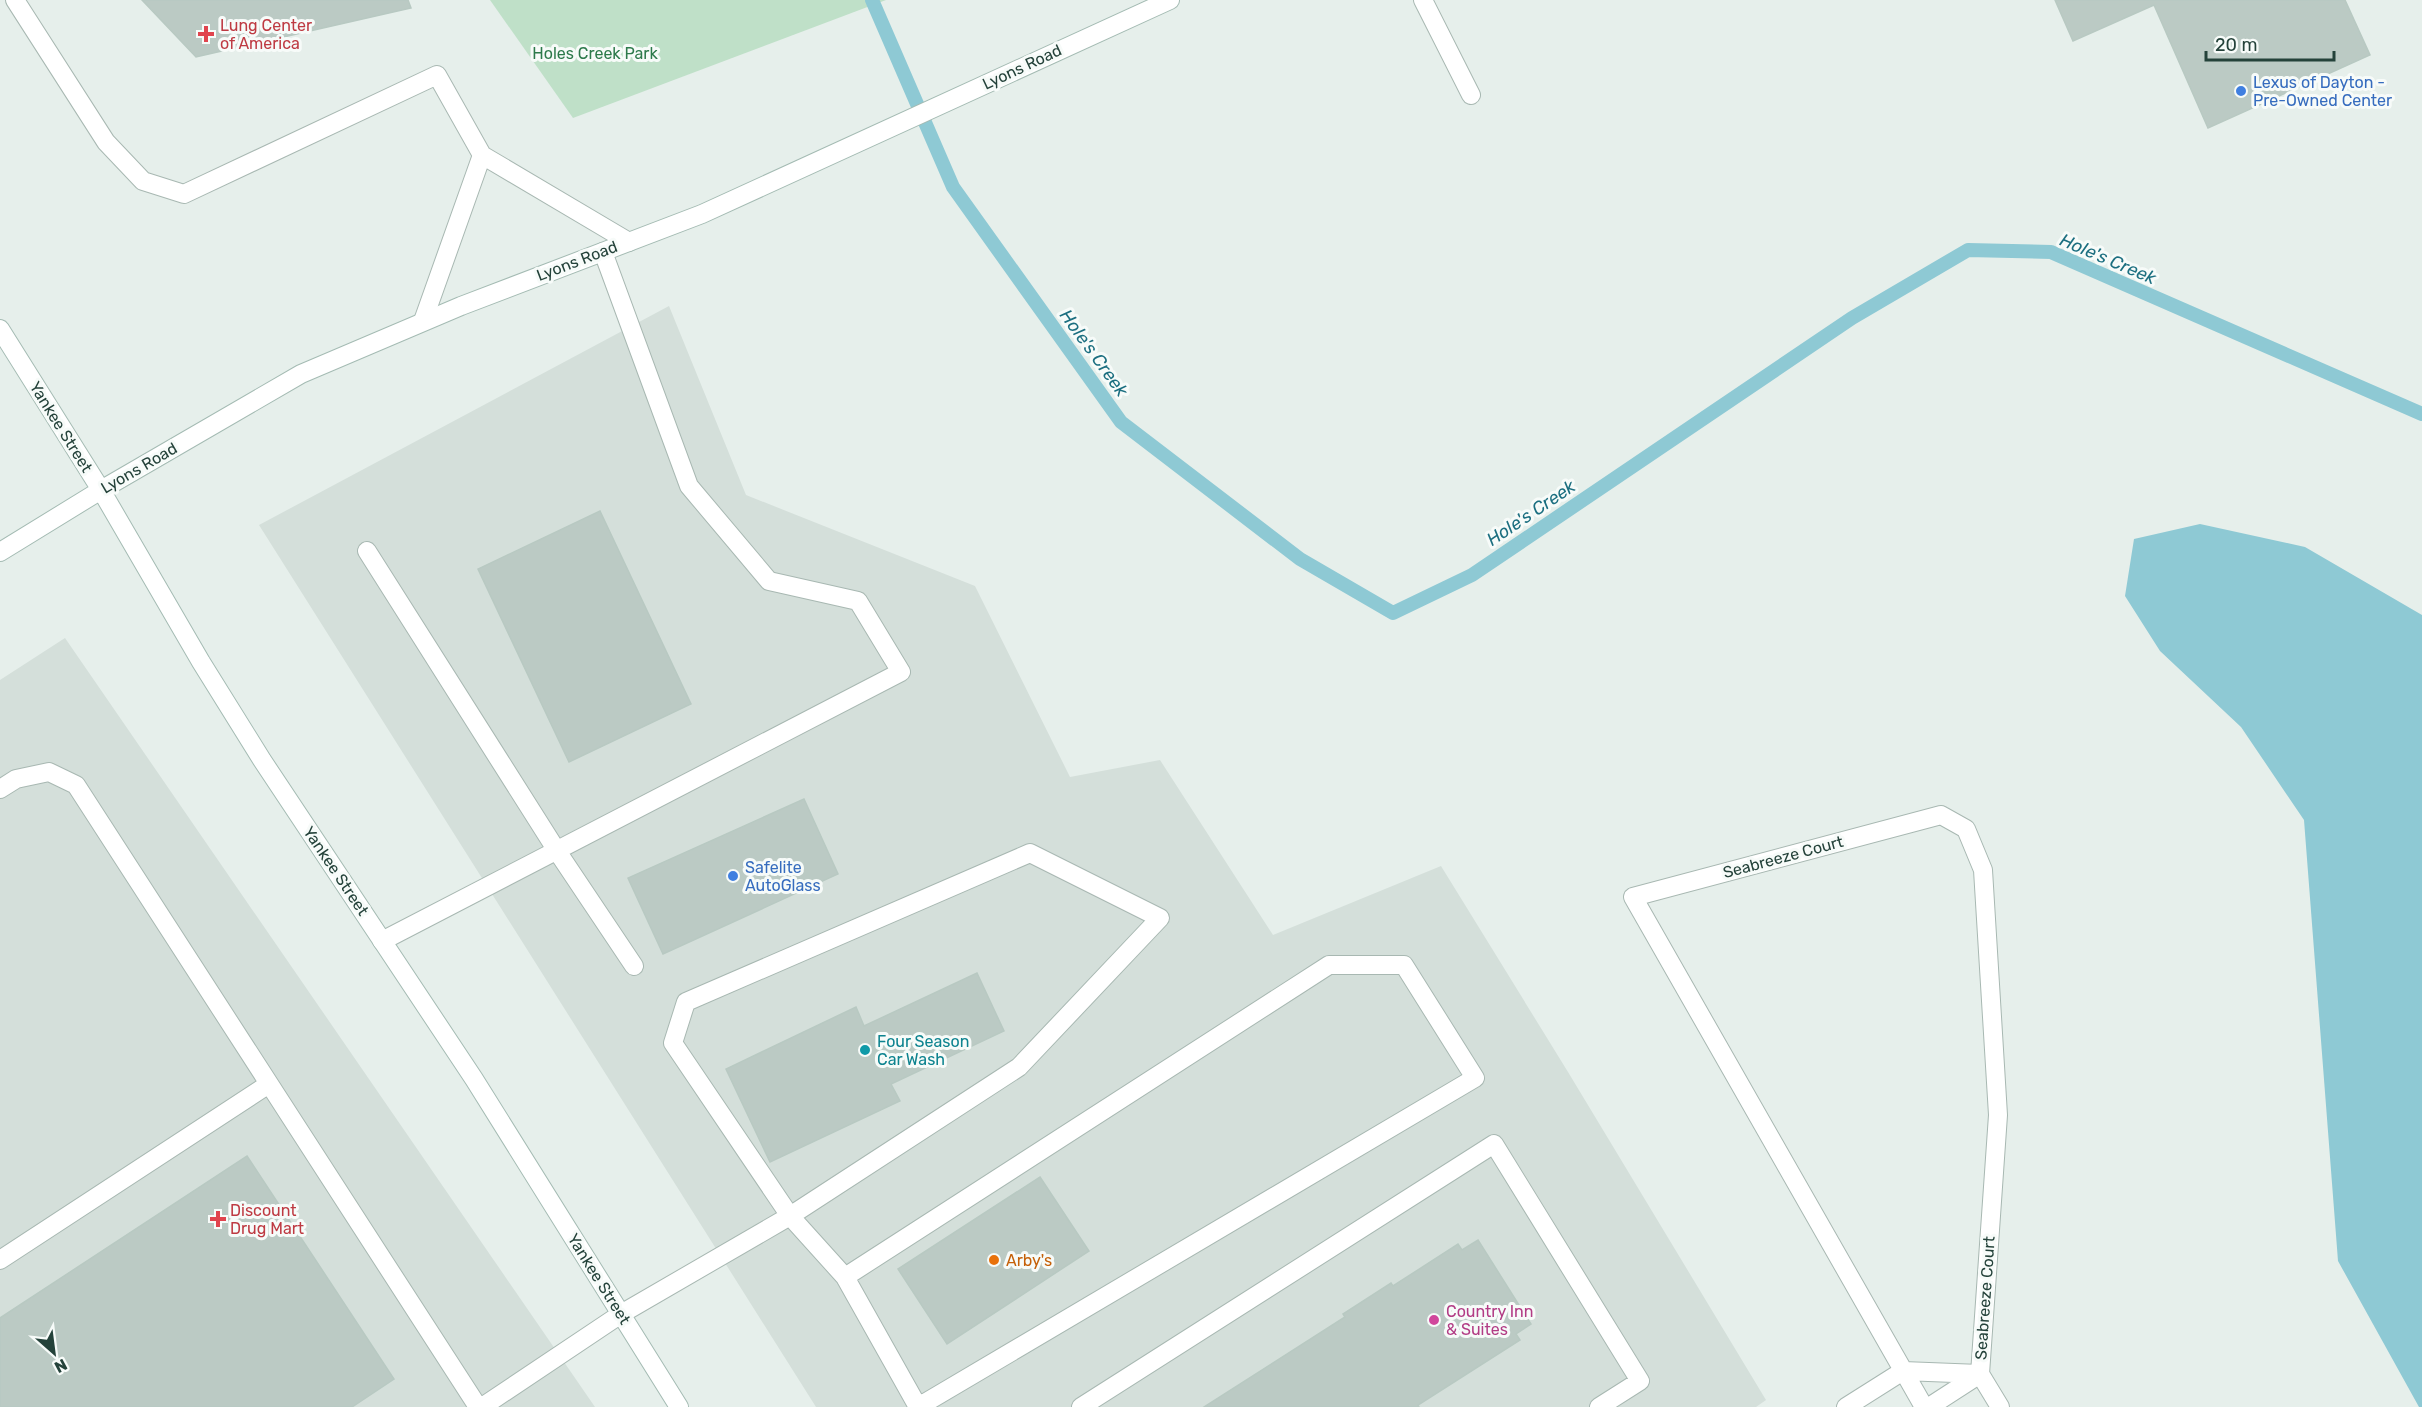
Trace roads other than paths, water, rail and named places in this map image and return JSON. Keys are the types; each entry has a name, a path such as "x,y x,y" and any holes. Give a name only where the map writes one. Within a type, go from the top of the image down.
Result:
{"street":[{"path":"15,0 106,142 143,181 184,194 437,75 482,155 629,242"},
{"name":"Lyons Road","path":"0,552 101,489 301,374 423,321 702,214 1170,0"},
{"path":"1423,0 1471,95"},
{"path":"423,321 482,155"},
{"path":"382,941 901,672 858,601 769,581 689,486 603,252"},
{"name":"Yankee Street","path":"0,330 101,489 201,662 262,760 474,1079 679,1407"},
{"path":"367,551 557,850 634,966"},
{"path":"0,789 16,779 49,772 76,785 480,1407 621,1314 790,1216 1019,1067 1160,918 1029,853 686,1002 673,1043 790,1216 845,1277 918,1407 1475,1078 1404,965 1329,965 845,1277"},
{"name":"Seabreeze Court","path":"1927,1407 1903,1371 1633,897 1941,815 1966,829 1983,870 1998,1115 1980,1374"},
{"path":"0,1260 269,1084"},
{"path":"1081,1407 1494,1144 1640,1381 1599,1407"},
{"path":"1846,1407 1903,1371 1980,1374"},
{"path":"1927,1407 1980,1374"},
{"path":"1980,1374 2000,1407"}],"water":[{"path":"2200,524 2305,547 2422,615 2422,1407 2419,1407 2338,1261 2304,820 2241,727 2160,651 2125,596 2134,539"}],"waterway":[{"name":"Hole's Creek","path":"872,0 953,187 1121,422 1300,559 1393,613 1472,575 1852,318 1968,250 2051,252 2422,414"}],"place":[{"name":"Lung Center of America","path":"206,34"},
{"name":"Lexus of Dayton - Pre-Owned Center","path":"2241,91"},
{"name":"Safelite AutoGlass","path":"733,876"},
{"name":"Four Season Car Wash","path":"865,1050"},
{"name":"Discount Drug Mart","path":"218,1219"},
{"name":"Arby's","path":"994,1260"},
{"name":"Country Inn & Suites","path":"1434,1320"}],"park label":[{"name":"Holes Creek Park","path":"595,53"}]}
